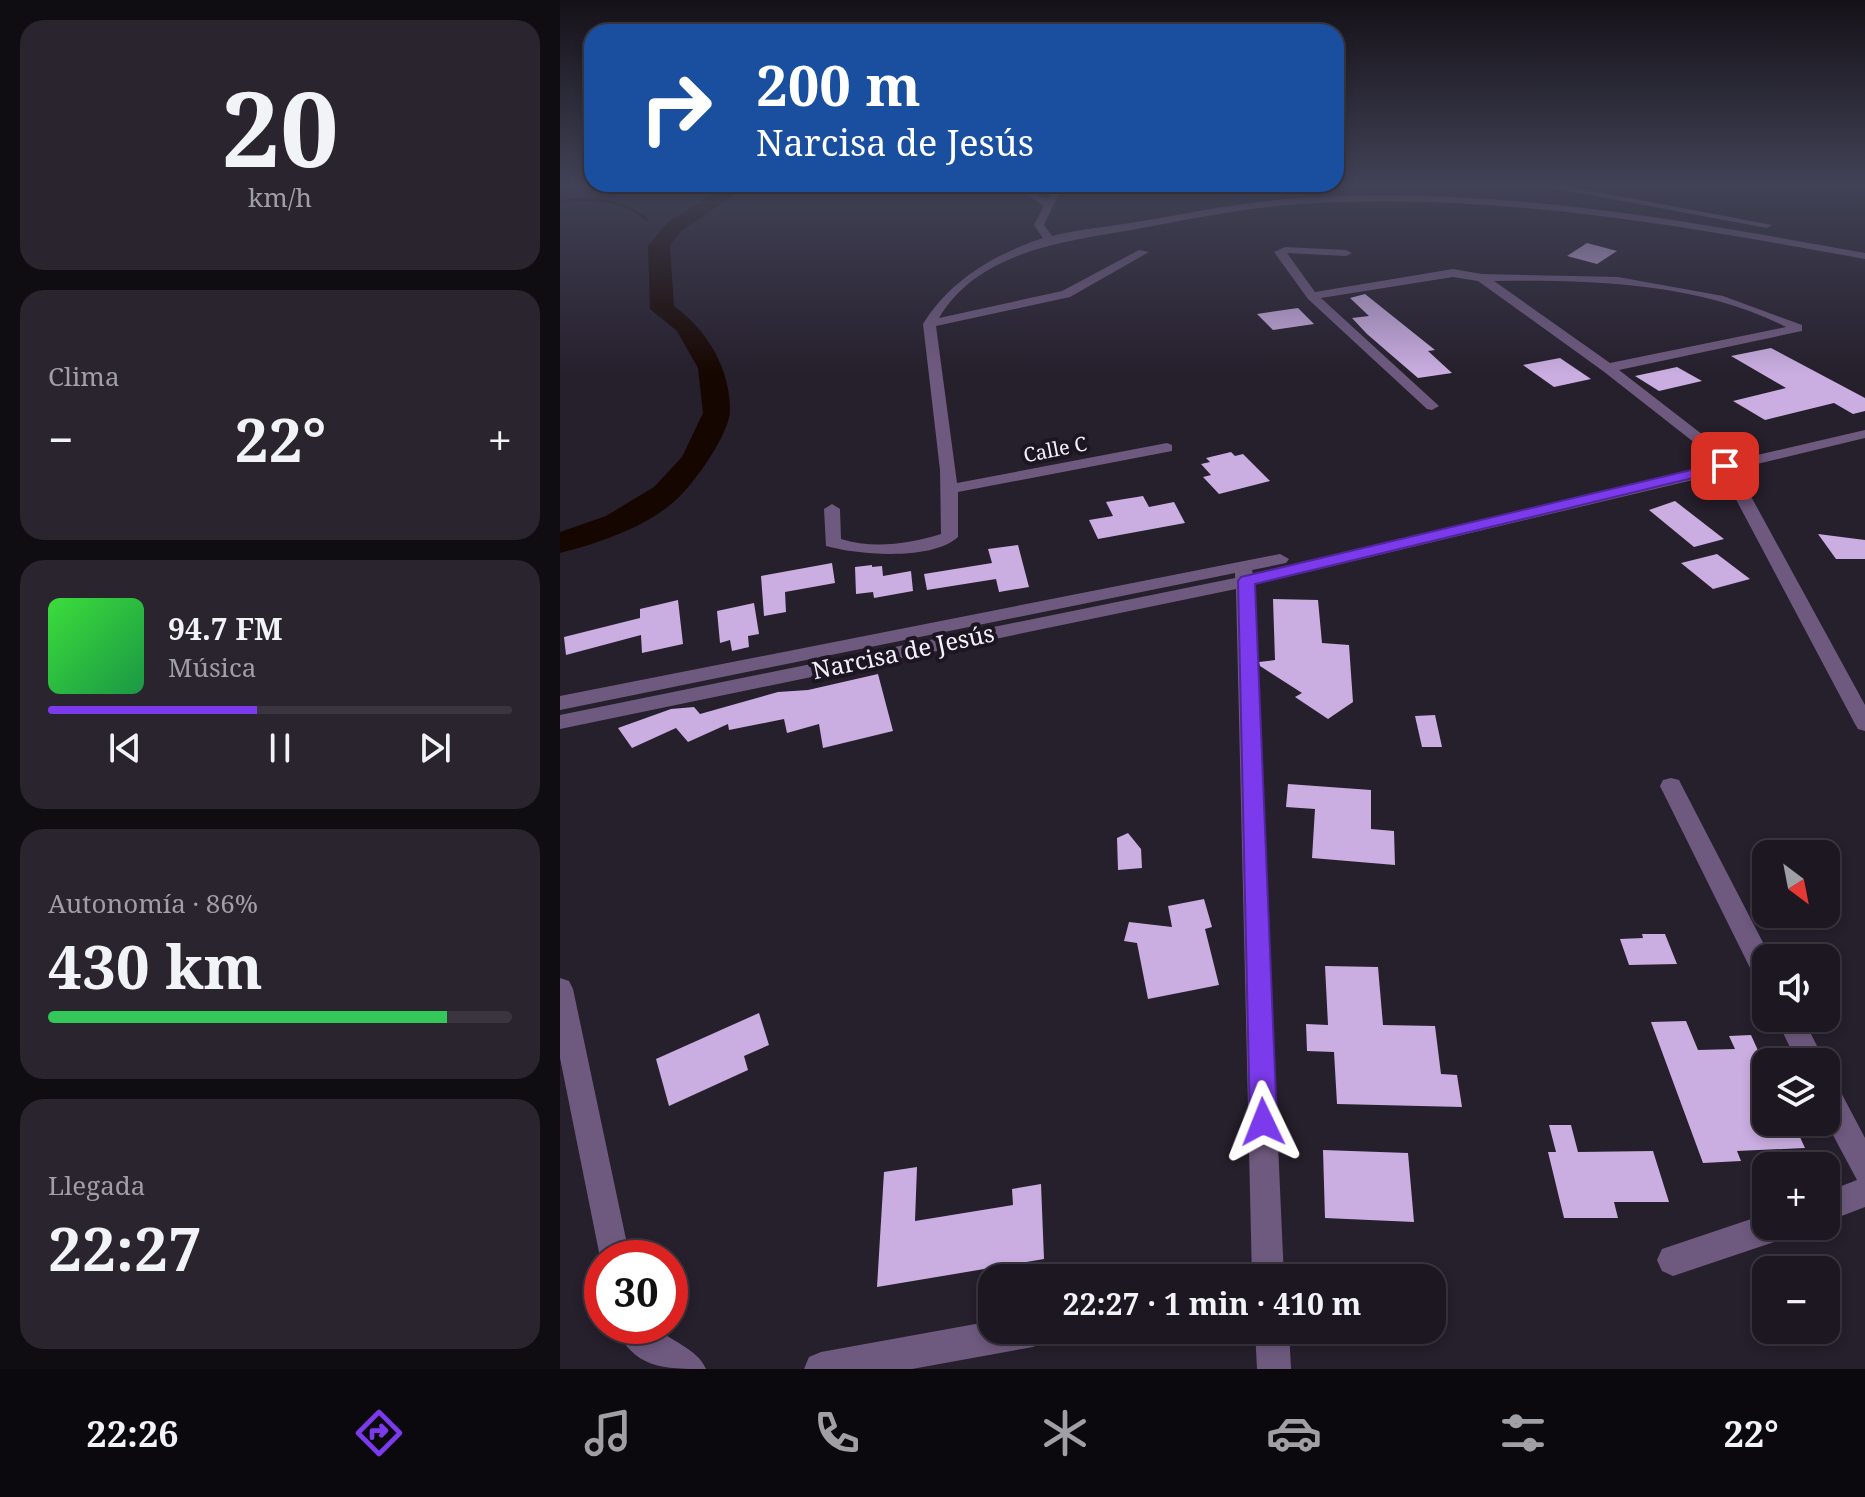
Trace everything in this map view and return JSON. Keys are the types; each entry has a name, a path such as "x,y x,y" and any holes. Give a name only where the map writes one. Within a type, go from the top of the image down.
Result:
{"street":[{"path":"832,509 832,542 852,549 931,544 949,537 954,529 929,324 938,305 951,294 1002,259 1033,247"},
{"path":"1812,247 1865,256"},
{"path":"1831,247 1848,253"},
{"path":"1346,253 1289,249 1280,252 1312,296 1432,406"},
{"path":"929,324 1066,294 1143,252"},
{"path":"1312,296 1453,273 1482,278 1549,276 1639,280 1727,300 1797,328 1608,368"},
{"path":"1482,278 1608,368 1723,461 1865,724"},
{"path":"1723,461 1865,424"},
{"path":"1723,461 1865,434"},
{"name":"Calle C","path":"950,489 1167,448"},
{"name":"Narcisa de Jesús","path":"560,722 1408,538 1723,461"},
{"path":"1245,574 1268,1264"},
{"name":"Narcisa de Jesús","path":"560,703 1245,574"},
{"path":"1671,786 1752,946"},
{"path":"560,989 610,1240"},
{"path":"1840,1120 1865,1169"},
{"path":"1840,1202 1865,1192"},
{"path":"1673,1260 1752,1234"},
{"path":"821,1369 978,1340"},
{"path":"649,1344 689,1369"},
{"path":"1273,1344 1274,1369"}],"building":[{"path":"1581,247 1617,251 1597,264 1567,256"},
{"path":"1365,294 1435,350 1428,351 1452,373 1418,378 1367,334 1352,318 1369,316 1350,298"},
{"path":"1298,308 1314,324 1273,330 1257,314"},
{"path":"1771,348 1865,398 1865,411 1853,414 1834,403 1765,420 1733,401 1786,388 1731,356"},
{"path":"1560,358 1591,379 1554,387 1523,365"},
{"path":"1677,367 1702,381 1659,391 1635,376"},
{"path":"1231,452 1235,456 1243,454 1270,481 1219,494 1203,477 1211,475 1201,464 1210,462 1206,458"},
{"path":"1143,496 1149,507 1174,502 1185,523 1098,539 1089,520 1113,516 1106,502"},
{"path":"1675,501 1724,539 1694,547 1649,510"},
{"path":"1818,534 1865,540 1865,559 1836,559"},
{"path":"1018,545 1029,587 999,592 996,579 927,590 924,574 992,563 988,549"},
{"path":"1717,554 1750,579 1713,589 1681,563"},
{"path":"832,563 835,583 785,592 786,612 764,616 761,576"},
{"path":"882,566 883,576 911,571 913,591 874,598 873,592 856,594 855,567"},
{"path":"1273,599 1318,600 1322,643 1349,645 1353,702 1328,719 1295,697 1302,693 1260,666 1259,662 1275,660"},
{"path":"678,600 683,644 642,653 641,635 566,655 564,637 640,618 640,609"},
{"path":"754,603 759,634 748,636 749,647 732,651 730,640 720,643 717,611"},
{"path":"878,674 893,731 823,748 819,724 787,733 784,719 729,730 728,724 688,742 676,728 632,748 618,728 671,709 694,707 700,714 778,692 808,690"},
{"path":"1435,715 1442,747 1422,747 1415,716"},
{"path":"1288,784 1371,790 1371,829 1394,831 1395,865 1312,858 1315,809 1286,807"},
{"path":"1128,833 1141,849 1142,868 1118,870 1117,838"},
{"path":"1204,899 1212,927 1205,929 1219,985 1148,999 1137,943 1124,941 1129,922 1172,927 1168,906"},
{"path":"1642,934 1665,934 1677,964 1629,965 1620,939 1643,938"},
{"path":"1325,966 1378,967 1383,1025 1435,1026 1441,1074 1457,1075 1462,1107 1337,1104 1334,1052 1307,1051 1306,1024 1328,1025"},
{"path":"759,1013 769,1045 744,1056 748,1070 669,1106 656,1059"},
{"path":"1686,1021 1698,1050 1735,1049 1729,1036 1751,1035 1757,1048 1752,1048 1752,1136 1799,1136 1805,1148 1737,1151 1741,1161 1703,1163 1651,1022"},
{"path":"1549,1125 1571,1125 1578,1152 1653,1151 1669,1202 1614,1202 1618,1218 1564,1218 1548,1152 1556,1152"},
{"path":"1323,1150 1408,1153 1414,1222 1325,1218"},
{"path":"917,1167 915,1221 1013,1205 1012,1189 1041,1184 1044,1259 1014,1264 978,1264 978,1270 877,1287 884,1172"}],"waterway":[{"path":"560,543 617,523 665,494 695,460 717,413 711,368 687,327 662,309 659,247"}],"route":[{"path":"1263,1122 1246,581 1725,466"}]}
